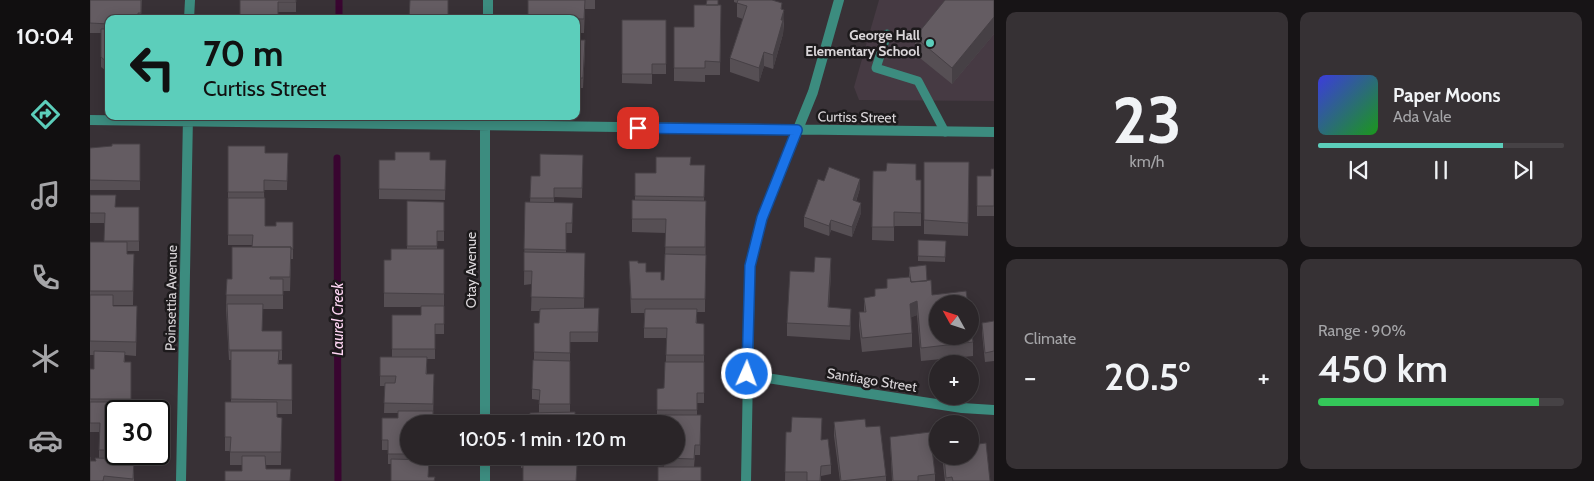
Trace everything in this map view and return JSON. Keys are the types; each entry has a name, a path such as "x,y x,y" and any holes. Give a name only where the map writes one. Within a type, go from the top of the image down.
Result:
{"street":[{"path":"190,0 190,15"},
{"path":"488,0 488,15"},
{"path":"746,481 750,266 762,218 813,92 839,0"},
{"name":"Curtiss Street","path":"90,120 484,121 797,130 994,132"},
{"name":"Poinsettia Avenue","path":"182,481 188,120"},
{"name":"Otay Avenue","path":"484,121 485,415"},
{"name":"Santiago Street","path":"747,374 962,408 994,410"},
{"path":"485,465 486,481"}],"lane":[{"path":"886,34 876,68 918,81 945,132"}],"shaded area":[{"name":"George Hall Elementary School","path":"879,0 994,0 994,101 859,100 854,87"}],"building":[{"path":"90,0 141,0 141,13 138,13 138,15 105,15 105,24 90,23"},
{"path":"240,0 296,0 296,2 278,2 278,15 240,15"},
{"path":"410,0 448,0 448,15 409,15"},
{"path":"528,0 585,0 584,19 580,19 580,15 528,15"},
{"path":"707,0 718,0 718,5 706,5"},
{"path":"738,0 772,0 782,3 781,9 784,10 781,20 783,20 773,55 764,52 759,68 730,58 747,6 737,3"},
{"path":"945,0 994,0 994,17 952,68 915,37"},
{"path":"694,5 721,5 720,62 705,61 705,68 674,68 674,27 694,27"},
{"path":"622,20 666,20 666,64 652,64 652,74 622,74"},
{"path":"101,29 105,29 105,60 101,57"},
{"path":"580,40 585,40 583,78 580,78"},
{"path":"112,144 140,144 140,181 90,180 90,148 112,146"},
{"path":"228,146 265,146 265,153 288,153 287,181 264,180 264,192 228,192"},
{"path":"395,152 430,152 430,160 446,160 445,190 379,189 379,160 395,160"},
{"path":"540,154 583,155 582,188 554,188 554,198 530,198 531,176 540,176"},
{"path":"656,157 691,157 690,165 705,165 704,197 635,196 635,173 656,173"},
{"path":"924,162 969,162 968,223 924,220"},
{"path":"887,163 916,164 916,180 921,180 921,213 894,212 894,227 872,227 873,171 886,171"},
{"path":"829,167 860,179 853,200 861,203 852,227 831,220 829,226 804,217 818,179 824,181"},
{"path":"991,169 994,169 994,206 977,206 977,176 991,176"},
{"path":"90,195 116,195 115,207 139,207 139,241 104,241 105,213 90,213"},
{"path":"228,198 265,198 265,226 276,226 276,222 293,222 293,249 291,247 252,247 253,235 228,235"},
{"path":"632,200 706,201 705,247 665,247 666,219 632,219"},
{"path":"407,201 444,202 444,231 437,231 437,246 407,246"},
{"path":"525,202 573,203 572,223 566,223 566,250 524,249"},
{"path":"918,240 946,241 945,257 918,256"},
{"path":"90,242 127,242 127,254 134,254 133,291 90,291"},
{"path":"232,247 291,247 290,277 270,277 270,279 283,279 283,295 226,295 227,279 232,279"},
{"path":"391,249 444,249 444,294 384,293 384,260 391,260"},
{"path":"524,252 585,253 584,298 531,297 532,271 524,271"},
{"path":"665,254 706,255 705,299 631,299 629,261 646,263 646,272 661,272 661,280 664,280"},
{"path":"815,257 831,258 828,307 851,309 850,326 787,323 790,271 814,272"},
{"path":"926,265 927,281 911,282 909,267"},
{"path":"910,277 911,282 931,280 932,295 929,295 929,345 947,345 921,348 917,301 910,304 912,333 862,338 859,312 866,312 864,298 875,296 875,289 887,288 887,279"},
{"path":"966,291 967,295 932,295"},
{"path":"90,295 113,295 113,306 137,306 136,342 90,341"},
{"path":"227,304 263,304 262,331 282,331 282,350 229,350"},
{"path":"421,306 444,306 444,324 435,324 435,349 392,349 392,315 421,315"},
{"path":"599,308 598,332 570,332 570,353 534,352 534,323 539,323 540,309"},
{"path":"645,309 697,309 696,323 704,324 704,355 666,355 667,328 644,328"},
{"path":"994,321 994,351 985,353 982,323"},
{"path":"94,351 125,352 124,362 131,362 131,399 90,399 90,369 94,369"},
{"path":"231,351 279,351 278,364 292,364 292,400 231,399"},
{"path":"380,357 427,357 426,374 434,374 433,404 384,403 385,383 395,383 396,376 380,376"},
{"path":"533,360 570,361 570,404 539,404 540,390 532,389"},
{"path":"665,362 704,362 704,393 697,393 697,410 657,410 657,389 664,388"},
{"path":"90,402 105,402 105,450 99,450 100,423 90,423"},
{"path":"225,402 277,402 277,417 282,418 281,452 230,452 231,437 225,437"},
{"path":"398,411 433,411 433,415 400,415 400,454 388,454 388,440 382,440 382,418 398,418"},
{"path":"575,412 575,415 530,415 530,413"},
{"path":"685,415 701,415 700,445 695,445 694,459 685,459"},
{"path":"792,417 822,418 821,440 828,439 831,465 821,466 820,481 807,481 807,472 785,472 786,432 791,432"},
{"path":"865,419 866,427 880,426 886,476 841,481 834,422"},
{"path":"929,432 929,465 934,465 935,474 918,476 918,481 893,481 890,437"},
{"path":"986,443 990,481 953,481 952,477 946,478 945,465 979,465 979,444"},
{"path":"242,456 265,456 266,469 291,469 290,481 225,481 225,471 242,471"},
{"path":"95,458 105,458 105,465 134,465 133,479 104,476 103,481 90,481 90,461 96,461"},
{"path":"391,459 400,459 400,465 429,465 428,477 435,477 434,481 391,481"},
{"path":"523,465 577,465 576,481 523,481"},
{"path":"658,467 701,467 701,481 658,481"}],"waterway":[{"name":"Laurel Creek","path":"339,0 339,15"},
{"name":"Laurel Creek","path":"337,158 338,481"}],"place":[{"name":"George Hall Elementary School","path":"930,43"}],"route":[{"path":"638,128 797,130 762,218 750,266 747,374"}]}
